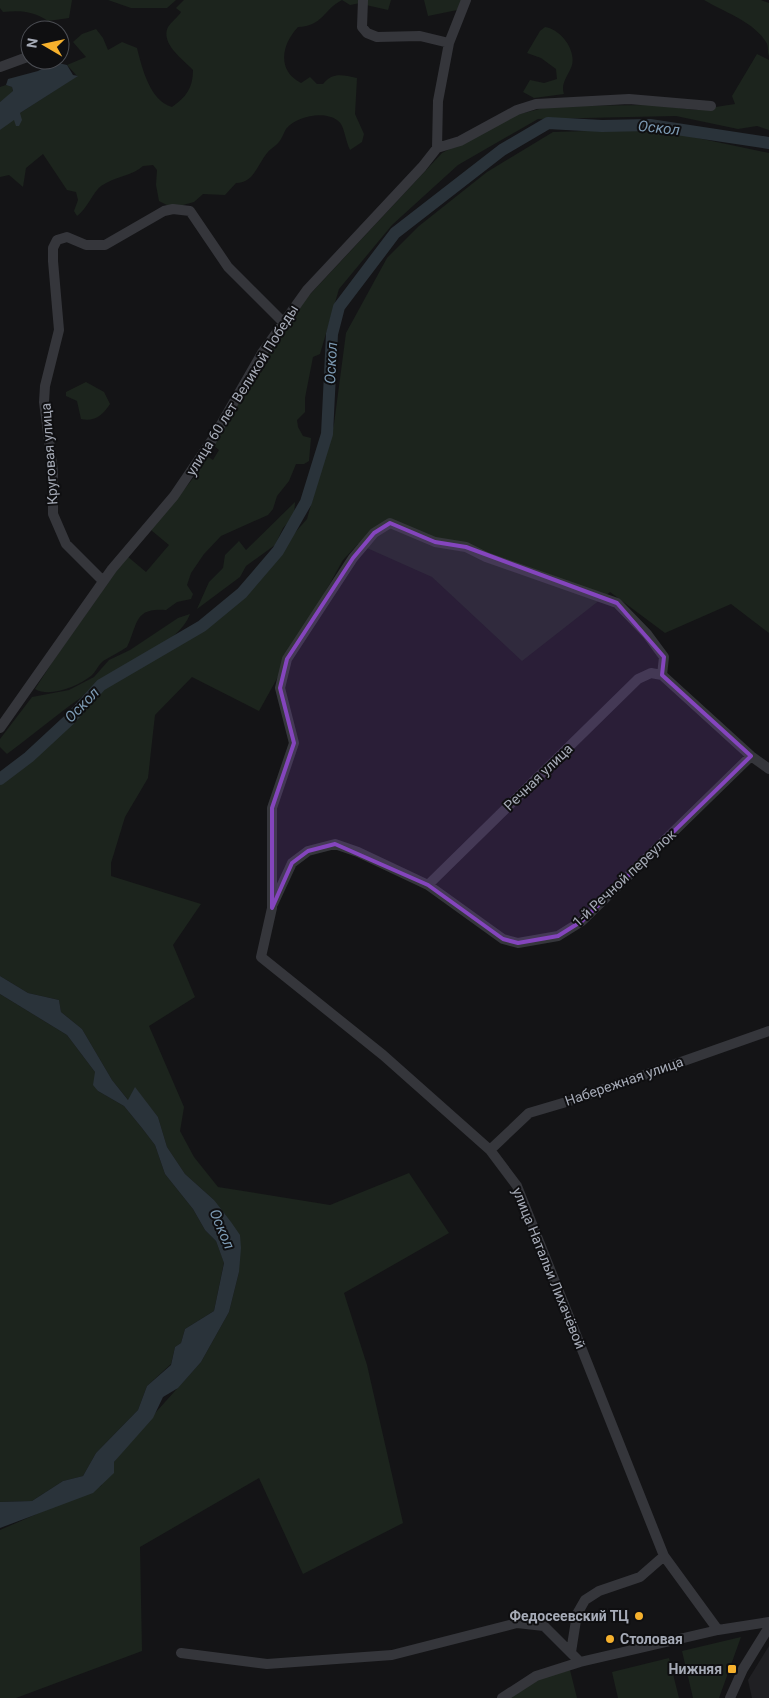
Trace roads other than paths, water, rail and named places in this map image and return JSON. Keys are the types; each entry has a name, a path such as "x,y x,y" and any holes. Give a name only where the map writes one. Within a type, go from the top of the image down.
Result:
{"street":[{"path":"363,0 362,27 367,33 377,37 420,36 448,43"},
{"path":"466,0 448,43 438,101 437,148 460,141 517,110 536,104 629,98 711,106"},
{"path":"0,67 20,60"},
{"name":"улица 60 лет Великой Победы","path":"0,728 103,581 174,496 212,440 283,322 307,290 422,167 437,148"},
{"name":"Круговая улица","path":"103,581 66,544 53,514 52,463 44,402 45,386 59,330 53,261 53,248 56,240 67,237 86,245 105,245 164,211 173,209 190,211 228,267 283,322"},
{"path":"272,908 272,808 294,743 280,688 287,659 353,558 374,533 390,523 435,542 466,547 486,557 617,603 647,634 664,657 662,675 751,756 769,769"},
{"name":"Речная улица","path":"428,885 638,679 651,673 662,675"},
{"name":"1-й Речной переулок","path":"272,908 292,863 308,851 335,844 358,852 428,885 503,939 518,943 558,936 582,921 751,756"},
{"name":"улица Натальи Лихачёвой","path":"272,908 261,957 383,1055 490,1150 517,1186 664,1556 718,1630"},
{"name":"Набережная улица","path":"490,1150 529,1113 573,1100 769,1031"},
{"path":"571,1652 577,1614 585,1600 599,1591 640,1577 664,1556"},
{"path":"502,1698 536,1676 580,1662 718,1630 769,1622"},
{"path":"181,1653 267,1664 392,1655 517,1623 544,1626 580,1662"},
{"path":"730,1698 743,1669 769,1627"}],"water":[{"path":"70,70 73,75 78,76 20,113 22,120 19,126 16,126 14,120 0,130 0,102 13,91 12,87 6,85 8,79 38,71"},
{"path":"0,976 28,993 59,1000 61,1012 82,1029 112,1080 128,1100 135,1087 158,1117 167,1147 185,1174 214,1200 231,1222 240,1235 241,1248 239,1272 229,1312 201,1362 178,1388 163,1397 153,1418 114,1462 114,1473 93,1493 0,1528 0,1502 32,1501 63,1481 83,1476 96,1453 138,1410 147,1386 171,1365 175,1347 181,1343 185,1329 214,1311 224,1263 216,1241 205,1230 193,1209 165,1174 155,1145 142,1128 124,1106 98,1091 93,1085 95,1072 67,1035 0,994"}],"waterway":[{"name":"Оскол","path":"0,779 29,757 70,719 101,685 202,626 242,593 278,551 306,502 327,434 332,334 339,307 395,233 502,150 548,123 602,126 650,125 769,143"}],"place":[{"name":"Федосеевский ТЦ","path":"639,1616"},
{"name":"Столовая","path":"610,1639"},
{"name":"Нижняя","path":"732,1669"}]}
